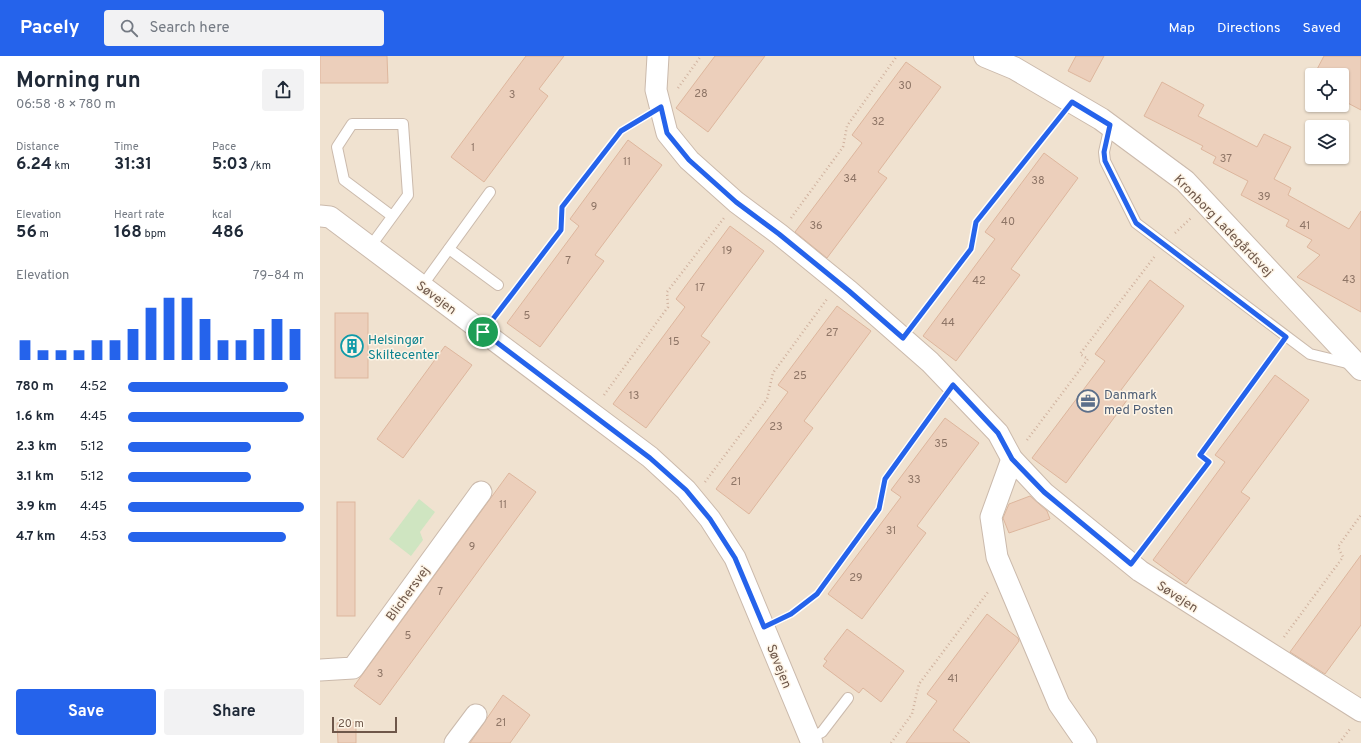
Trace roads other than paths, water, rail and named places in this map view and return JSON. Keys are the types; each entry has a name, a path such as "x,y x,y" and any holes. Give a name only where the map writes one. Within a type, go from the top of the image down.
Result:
{"street":[{"name":"Søvejen","path":"658,56 656,90 667,133 689,160 736,202 779,234 903,338 953,385 998,433 1012,459 1044,492 1131,564 1271,655 1361,711"},
{"name":"Kronborg Ladegårdsvej","path":"985,56 1017,62 1072,102 1110,125 1185,181 1360,367"},
{"name":"Søvejen","path":"320,216 330,217 650,458 686,490 710,519 735,558 811,740"},
{"path":"1012,459 991,517 997,557 1059,704 1086,743"},
{"name":"Blichersvej","path":"320,670 352,668 481,492"},
{"path":"455,743 476,715"}],"lane":[{"path":"370,247 408,195 403,124 352,124 337,147 344,180 392,216"},
{"path":"1110,125 1104,152 1105,161 1136,223 1310,354 1360,367"},
{"path":"422,286 490,192"},
{"path":"449,249 498,285"},
{"path":"811,740 822,732 848,698"}],"place":[{"name":"Helsingør Skiltecenter","path":"352,346"},
{"name":"Danmark med Posten","path":"1088,401"}]}
